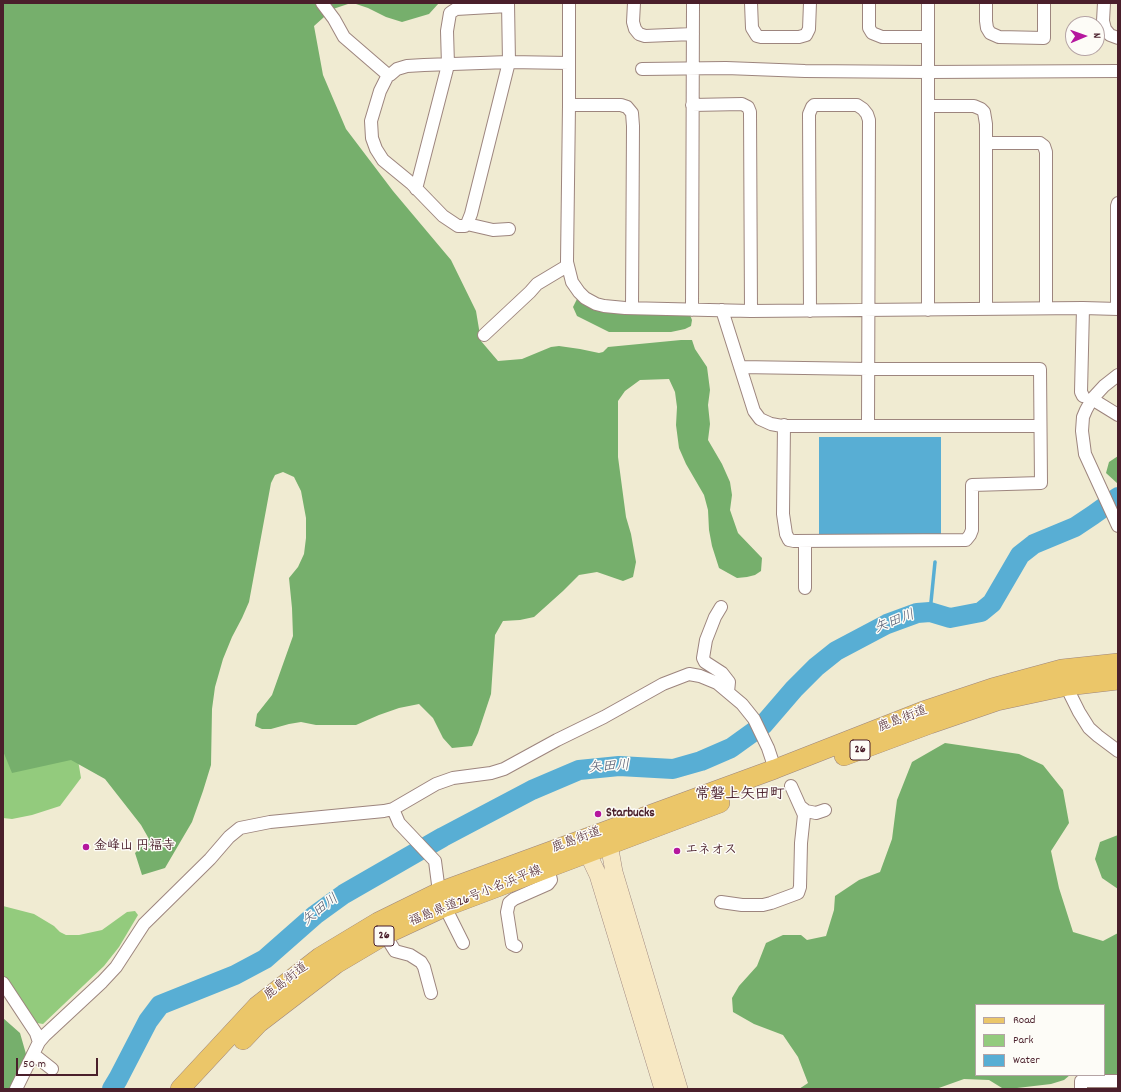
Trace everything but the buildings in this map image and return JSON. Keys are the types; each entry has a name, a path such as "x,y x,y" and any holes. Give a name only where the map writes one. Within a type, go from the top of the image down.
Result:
{"main road":[{"name":"鹿島街道","path":"607,838 775,769 923,711 992,688 1062,670 1118,663"},
{"name":"福島県道26号小名浜平線","path":"197,1089 259,1023 336,964 442,899 548,867 585,846 997,701 1067,686 1118,680"},
{"name":"鹿島街道","path":"180,1089 257,1006 320,957 378,922 585,846"}],"street":[{"path":"322,3 334,19 344,37 388,75"},
{"path":"569,3 567,266 572,282 579,292 585,298 596,304 632,308 751,311 1046,308 1118,309 1118,203"},
{"path":"634,3 633,22 635,29 639,34 645,36 693,34"},
{"path":"692,310 693,3"},
{"path":"752,3 752,28 757,36 761,37 806,36 809,29 810,3"},
{"path":"869,3 869,28 872,34 882,38 928,37"},
{"path":"928,3 928,310"},
{"path":"986,3 986,21 990,33 999,37 1044,38 1044,3"},
{"path":"1104,3 1105,29 1110,35 1118,38"},
{"path":"416,189 448,64 447,31 450,13 456,9 508,4 509,62 473,206 467,224"},
{"path":"509,229 493,230 467,224 465,226 458,226 443,216 411,183 383,160 376,149 372,138 371,122 380,91 388,75 397,69 407,66 509,62 569,63"},
{"path":"642,69 726,68 805,71 1118,72"},
{"path":"692,105 742,104 748,107 750,112 751,311"},
{"path":"569,105 621,105 627,107 632,113 632,308"},
{"path":"810,311 809,114 814,105 857,105 863,109 869,120 868,426"},
{"path":"928,106 974,106 984,112 986,124 986,309"},
{"path":"986,143 1040,143 1044,146 1046,152 1046,308"},
{"path":"484,335 537,284 567,266"},
{"path":"1083,308 1081,392 1118,415"},
{"path":"722,310 754,411 760,419 771,424 868,426 1040,426"},
{"path":"740,367 1040,369 1041,483 972,485 972,530 966,540 805,542 789,540 786,534 783,514 784,425"},
{"path":"1118,375 1088,397 1086,410 1083,417 1082,431 1084,454 1118,526"},
{"path":"805,542 805,588"},
{"path":"721,607 715,617 706,640 704,662 722,673 729,682 728,692"},
{"path":"16,1089 39,1042 45,1035 102,982 116,967 144,924 210,859 229,837 240,828 270,822 393,809 436,784 453,778 491,773 504,769 557,740 604,717 663,684 689,674 700,676 717,683 742,704 754,719 768,748 775,769"},
{"path":"1067,686 1079,712 1089,728 1118,751"},
{"path":"791,786 802,811 807,818 809,830"},
{"path":"393,809 399,823 435,861 442,899 463,943"},
{"path":"802,811 820,812 825,810"},
{"path":"721,902 749,906 767,904 798,893 800,887 802,811"},
{"path":"607,838 614,872 679,1089"},
{"path":"585,846 598,875 663,1089"},
{"path":"800,864 806,881"},
{"path":"516,946 512,944 508,912 509,903 514,899 548,884 551,880 548,867"},
{"path":"782,898 796,898"},
{"path":"385,935 395,951 410,955 421,962 424,967 431,993"},
{"path":"3,983 36,1033 39,1042"},
{"path":"33,1054 52,1069"},
{"path":"1081,1089 1081,1081 1118,1081"}],"green space":[{"path":"3,3 351,3 333,9 314,26 323,75 346,129 393,191 451,260 476,311 481,341 498,361 522,359 551,347 559,346 599,353 603,352 608,347 692,340 695,349 707,367 710,390 708,405 710,424 708,440 722,464 730,482 732,495 730,510 738,533 762,558 761,571 755,575 737,578 719,568 712,546 709,530 708,510 704,495 686,464 679,448 676,425 677,407 675,392 669,379 640,380 625,391 618,401 618,457 626,517 636,562 633,577 623,581 597,572 579,575 534,617 503,621 495,635 491,694 472,746 452,748 443,738 433,718 419,704 399,708 356,725 316,725 301,722 271,729 262,729 255,726 257,714 272,695 293,636 289,578 298,567 304,554 306,538 306,518 301,491 294,477 283,472 275,475 271,483 249,602 223,659 215,687 212,709 211,765 203,791 192,822 165,868 142,875 135,853 149,839 141,825 105,779 71,760 12,773 3,751"},
{"path":"353,3 439,3 429,14 402,22"},
{"path":"577,299 690,315 692,320 691,326 671,332 609,332 577,316 573,307"},
{"path":"1118,456 1118,484 1106,473 1109,462"},
{"path":"945,743 1019,754 1043,765 1063,790 1069,823 1051,851 1059,888 1073,932 1103,941 1118,933 1118,1073 1115,1075 1105,1074 1105,1004 975,1004 975,1076 1069,1076 1064,1080 1051,1084 1017,1088 1002,1088 989,1080 964,1079 936,1089 799,1089 808,1083 798,1057 783,1035 754,1024 733,1012 732,998 739,986 757,966 766,943 783,935 801,935 807,940 826,936 834,910 835,896 859,880 880,872 892,839 897,800 912,762"},
{"path":"3,744 71,756 78,760 81,778 60,806 32,815 12,819 3,818"},
{"path":"1118,835 1118,889 1102,878 1095,859 1100,842"},
{"path":"3,906 34,914 66,935 79,935 102,930 127,912 135,911 138,915 119,947 104,966 43,1024 37,1023 3,978"},
{"path":"3,1018 20,1033 26,1054 22,1089 3,1089"}],"water":[{"path":"819,437 941,437 941,536 819,536"}],"waterway":[{"name":"矢田川","path":"112,1089 148,1021 160,1005 235,975 265,959 315,915 344,894 443,837 532,790 579,770 619,766 673,769 701,761 731,748 763,725 794,689 816,667 836,651 887,624 917,613 930,612 950,618 981,612 992,603 1020,555 1034,544 1075,527 1118,497"},
{"path":"930,612 935,562"}],"place":[{"name":"Starbucks","path":"598,814"},
{"name":"金峰山 円福寺","path":"86,847"},
{"name":"エネオス","path":"677,851"}],"district":[{"name":"常磐上矢田町","path":"740,796"}]}
